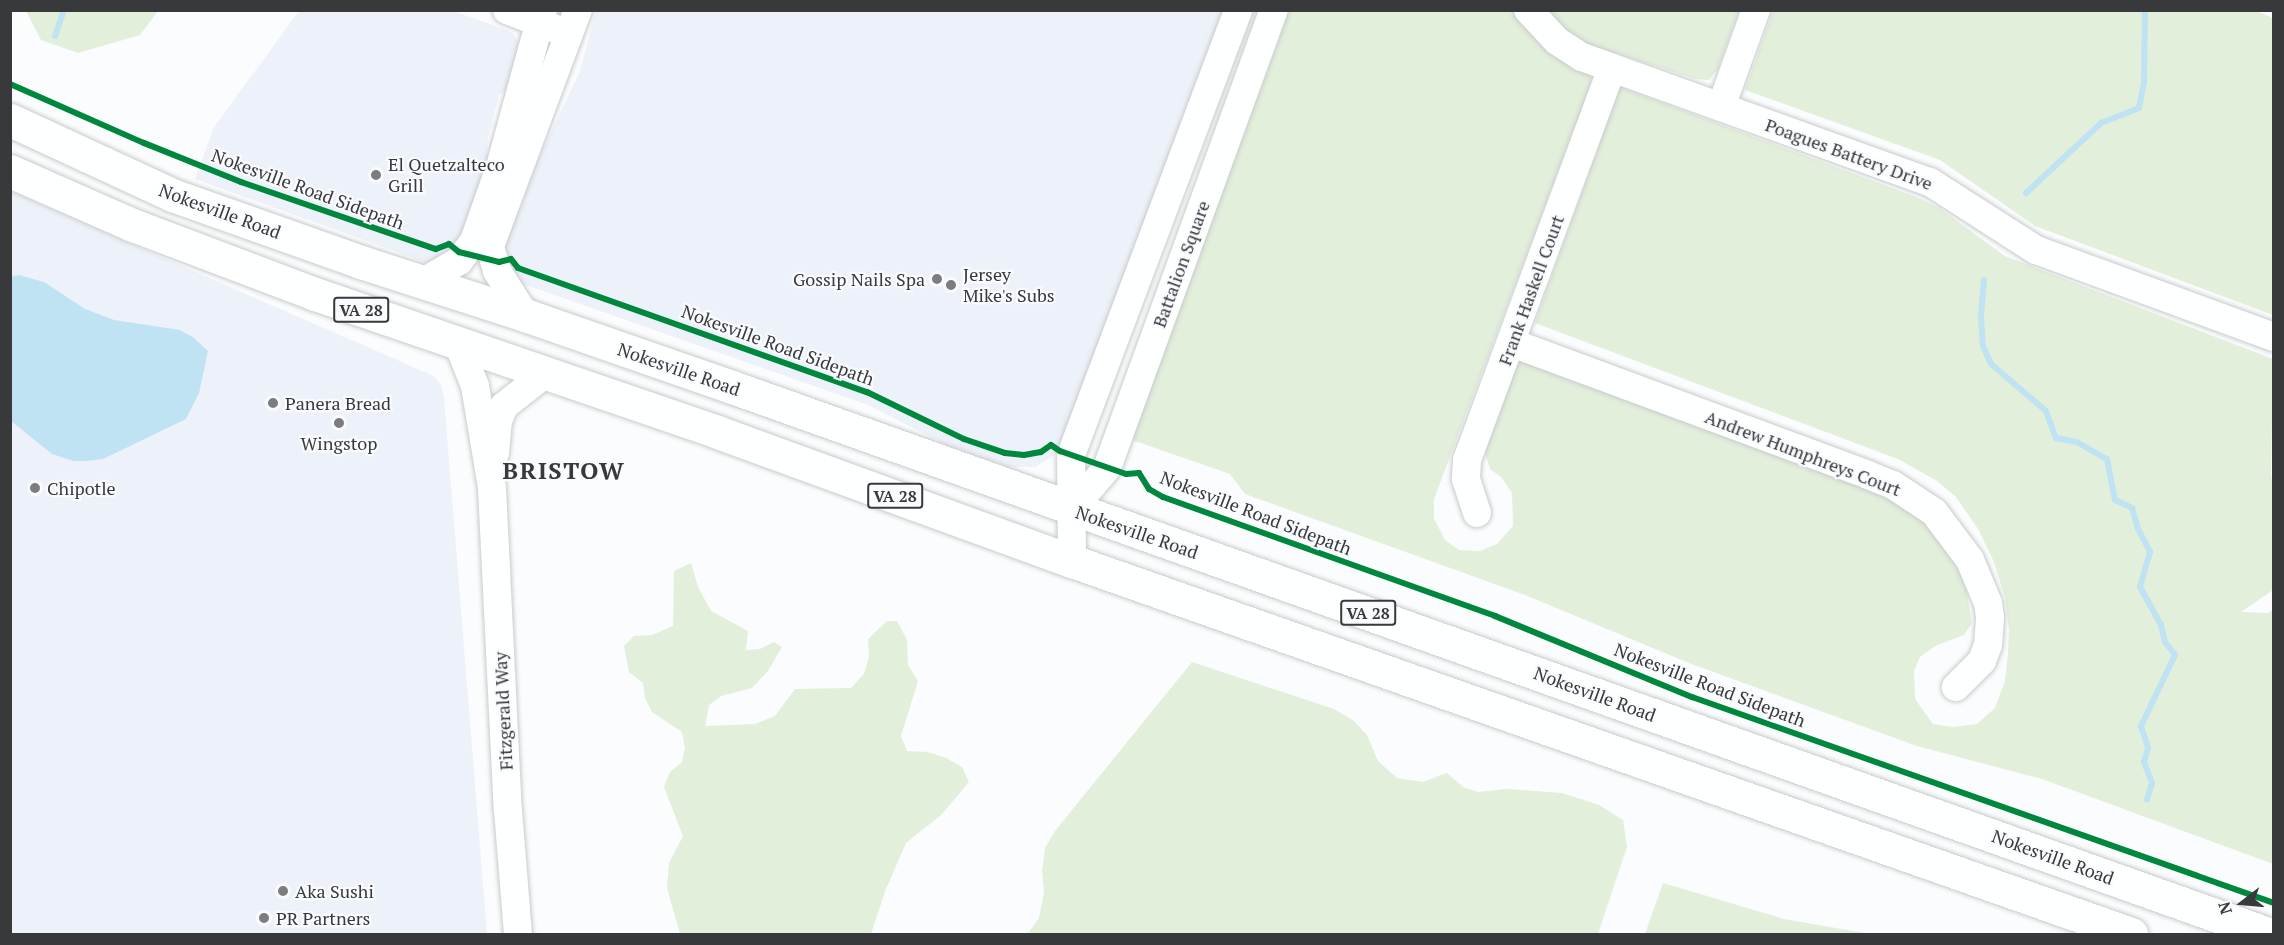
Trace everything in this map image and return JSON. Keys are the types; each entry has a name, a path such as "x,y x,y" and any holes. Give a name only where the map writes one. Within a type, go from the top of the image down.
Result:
{"highway":[{"name":"Nokesville Road","path":"10,120 171,195 525,315 2268,934"},
{"name":"VA 28","path":"10,171 130,224 315,294 717,432 1072,561 2131,934"}],"street":[{"path":"507,10 574,22 490,246 496,271 525,315"},
{"name":"Battalion Square","path":"1072,561 1071,455 1238,10"},
{"name":"Battalion Square","path":"1072,509 1107,468 1274,10"},
{"name":"Poagues Battery Drive","path":"1528,10 1568,50 1612,68 1930,182 2036,250 2274,337"},
{"path":"1721,107 1756,10"},
{"path":"423,282 459,261 474,241 500,167 540,16"},
{"name":"Frank Haskell Court","path":"1477,513 1467,479 1467,460 1612,68"},
{"name":"Fitzgerald Way","path":"458,343 475,386 492,488 508,810 518,934"},
{"name":"Andrew Humphreys Court","path":"1512,343 1893,485 1934,512 1970,560 1988,603 1990,618 1988,645 1982,661 1956,687"},
{"name":"Fitzgerald Way","path":"492,488 498,421 504,406 546,374"}],"shaded area":[{"path":"299,11 453,11 512,32 521,45 514,85 499,95 487,142 488,174 466,243 436,263 425,262 195,179 214,127"},
{"path":"596,11 1224,11 1066,439 1056,454 1035,467 1008,467 946,445 868,405 515,281 499,242 580,71"},
{"path":"10,191 434,376 441,385 444,398 487,934 11,934"}],"green space":[{"path":"2254,10 2273,18 2273,315 2035,226 1940,160 1745,90 1773,11"},
{"path":"26,11 158,11 140,35 78,53 41,40"},
{"path":"1289,11 1515,11 1591,74 1591,84 1434,499 1434,519 1445,540 1459,550 1480,551 1497,544 1513,526 1512,493 1501,477 1490,469 1484,450 1513,365 1529,358 1865,483 1917,515 1938,537 1954,561 1966,588 1972,623 1964,635 1935,646 1920,657 1914,671 1915,699 1933,724 1953,727 1977,724 1995,708 2005,681 2008,653 2009,629 2005,598 1994,562 1978,529 1956,497 1937,481 1898,459 1535,323 1620,87 1919,198 1939,208 2005,256 2273,359 2271,474 2274,497 2273,590 2241,612 2268,613 2273,610 2273,864 2042,779 1917,746 1689,663 1525,595 1245,494 1230,474 1132,440"},
{"path":"1550,11 1739,11 1718,69 1709,80 1695,79 1588,44 1566,30"},
{"path":"691,563 698,587 711,611 748,631 746,650 760,649 774,642 782,647 768,671 752,688 721,696 709,705 705,726 755,724 775,716 795,689 851,688 864,674 869,656 868,639 887,621 897,621 907,640 908,665 918,681 901,736 907,751 928,752 946,758 962,767 969,782 941,815 906,843 886,889 871,934 680,934 667,888 669,863 683,836 664,787 670,772 682,762 685,748 682,732 652,712 645,698 643,683 629,672 624,646 634,636 652,635 673,626 674,571"},
{"path":"1192,662 1334,709 1354,721 1367,735 1378,761 1397,778 1423,782 1447,773 1463,787 1478,792 1507,789 1562,793 1599,805 1623,820 1627,847 1598,934 1022,934 1029,932 1039,918 1044,892 1042,871 1045,848 1055,831"},
{"path":"1663,883 1784,919 1870,934 1645,934"}],"water":[{"path":"19,275 44,282 85,309 114,320 180,330 194,338 208,351 199,393 186,419 103,459 87,461 74,461 52,454 11,421 11,277"}],"waterway":[{"path":"55,36 64,10"},
{"path":"2026,193 2101,123 2139,108 2144,82 2145,10"},
{"path":"1984,280 1981,318 1983,346 1991,364 2046,411 2056,438 2077,442 2107,459 2115,500 2132,508 2138,529 2150,552 2140,587 2161,625 2165,642 2175,655 2141,726 2148,748 2144,762 2152,783 2147,799"}],"cycle path":[{"name":"Nokesville Road Sidepath","path":"10,84 144,143 241,182 436,249 449,244 459,252 499,262 511,259 518,268 867,392 964,439 1005,453 1024,455 1041,452 1051,445 1060,451 1126,474 1139,473 1149,489 1163,497 1495,616 1692,697 2274,903"}],"place":[{"name":"El Quetzalteco Grill","path":"376,175"},
{"name":"Gossip Nails Spa","path":"937,279"},
{"name":"Jersey Mike's Subs","path":"951,285"},
{"name":"Panera Bread","path":"273,403"},
{"name":"Wingstop","path":"339,423"},
{"name":"Chipotle","path":"35,488"},
{"name":"Aka Sushi","path":"283,891"},
{"name":"PR Partners","path":"264,918"}],"district":[{"name":"BRISTOW","path":"564,471"}]}
